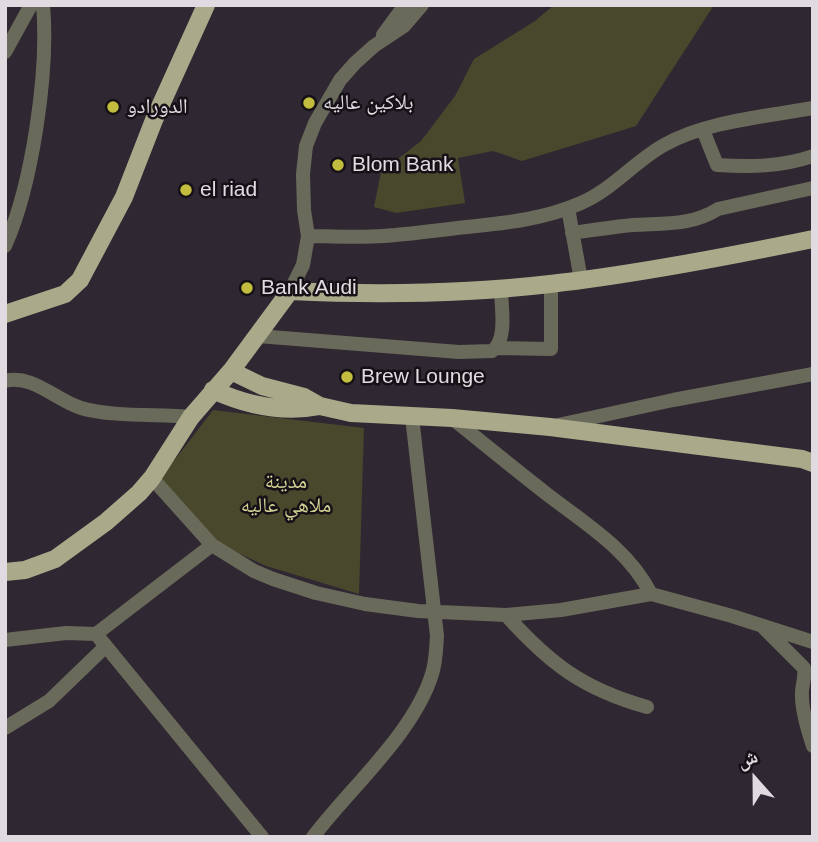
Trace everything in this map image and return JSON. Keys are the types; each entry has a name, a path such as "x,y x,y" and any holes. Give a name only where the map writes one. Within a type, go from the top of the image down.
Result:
{"main road":[{"path":"5,314 65,294 80,280 124,197 154,120 206,5"},
{"path":"5,572 25,570 55,559 114,515 152,478 191,417 258,336 290,291 358,294 501,289 674,266 813,239"},
{"path":"230,371 262,386 304,397 320,406 351,413 452,418 550,427 809,460"},
{"path":"254,404 262,386"},
{"path":"213,390 254,404 300,410 320,406"}],"street":[{"path":"5,52 31,5"},
{"path":"5,246 21,197 37,116 46,33 43,5"},
{"path":"290,291 303,265 309,236 304,210 303,174 306,146 315,123 340,80 374,46 405,5"},
{"path":"374,46 404,26 422,5"},
{"path":"309,236 381,236 519,221 568,208 606,190 663,146 703,130 813,110"},
{"path":"703,130 717,165 749,167 792,163 813,156"},
{"path":"572,233 633,225 678,224 709,215 718,209 813,188"},
{"path":"568,208 581,280"},
{"path":"258,336 459,352 492,351 497,348 551,349 551,284"},
{"path":"497,348 501,339 501,289"},
{"path":"550,427 673,400 813,374"},
{"path":"5,381 26,379 63,401 90,410 191,417"},
{"path":"313,837 404,727 422,700 433,671 436,656 435,612 412,417"},
{"path":"452,418 597,530 630,562 651,594"},
{"path":"152,478 212,545 254,571 316,593 365,604 435,612 506,615 561,610 651,594 813,642"},
{"path":"5,640 66,633 96,634 212,545"},
{"path":"506,615 529,641 578,681 647,707"},
{"path":"761,625 804,667 802,701 813,746"},
{"path":"96,634 262,837"},
{"path":"5,728 49,701 106,646"}],"green space":[{"path":"554,5 714,5 636,126 522,161 493,151 458,158 465,203 396,213 374,207 381,172 421,141 455,96 474,59 535,21"},
{"name":"مدينة ملاهي عاليه","path":"213,410 364,428 359,594 266,566 221,545 160,479"}],"place":[{"name":"بلاكين عاليه","path":"309,103"},
{"name":"الدورادو","path":"113,107"},
{"name":"Blom Bank","path":"338,165"},
{"name":"el riad","path":"186,190"},
{"name":"Bank Audi","path":"247,288"},
{"name":"Brew Lounge","path":"347,377"}]}
